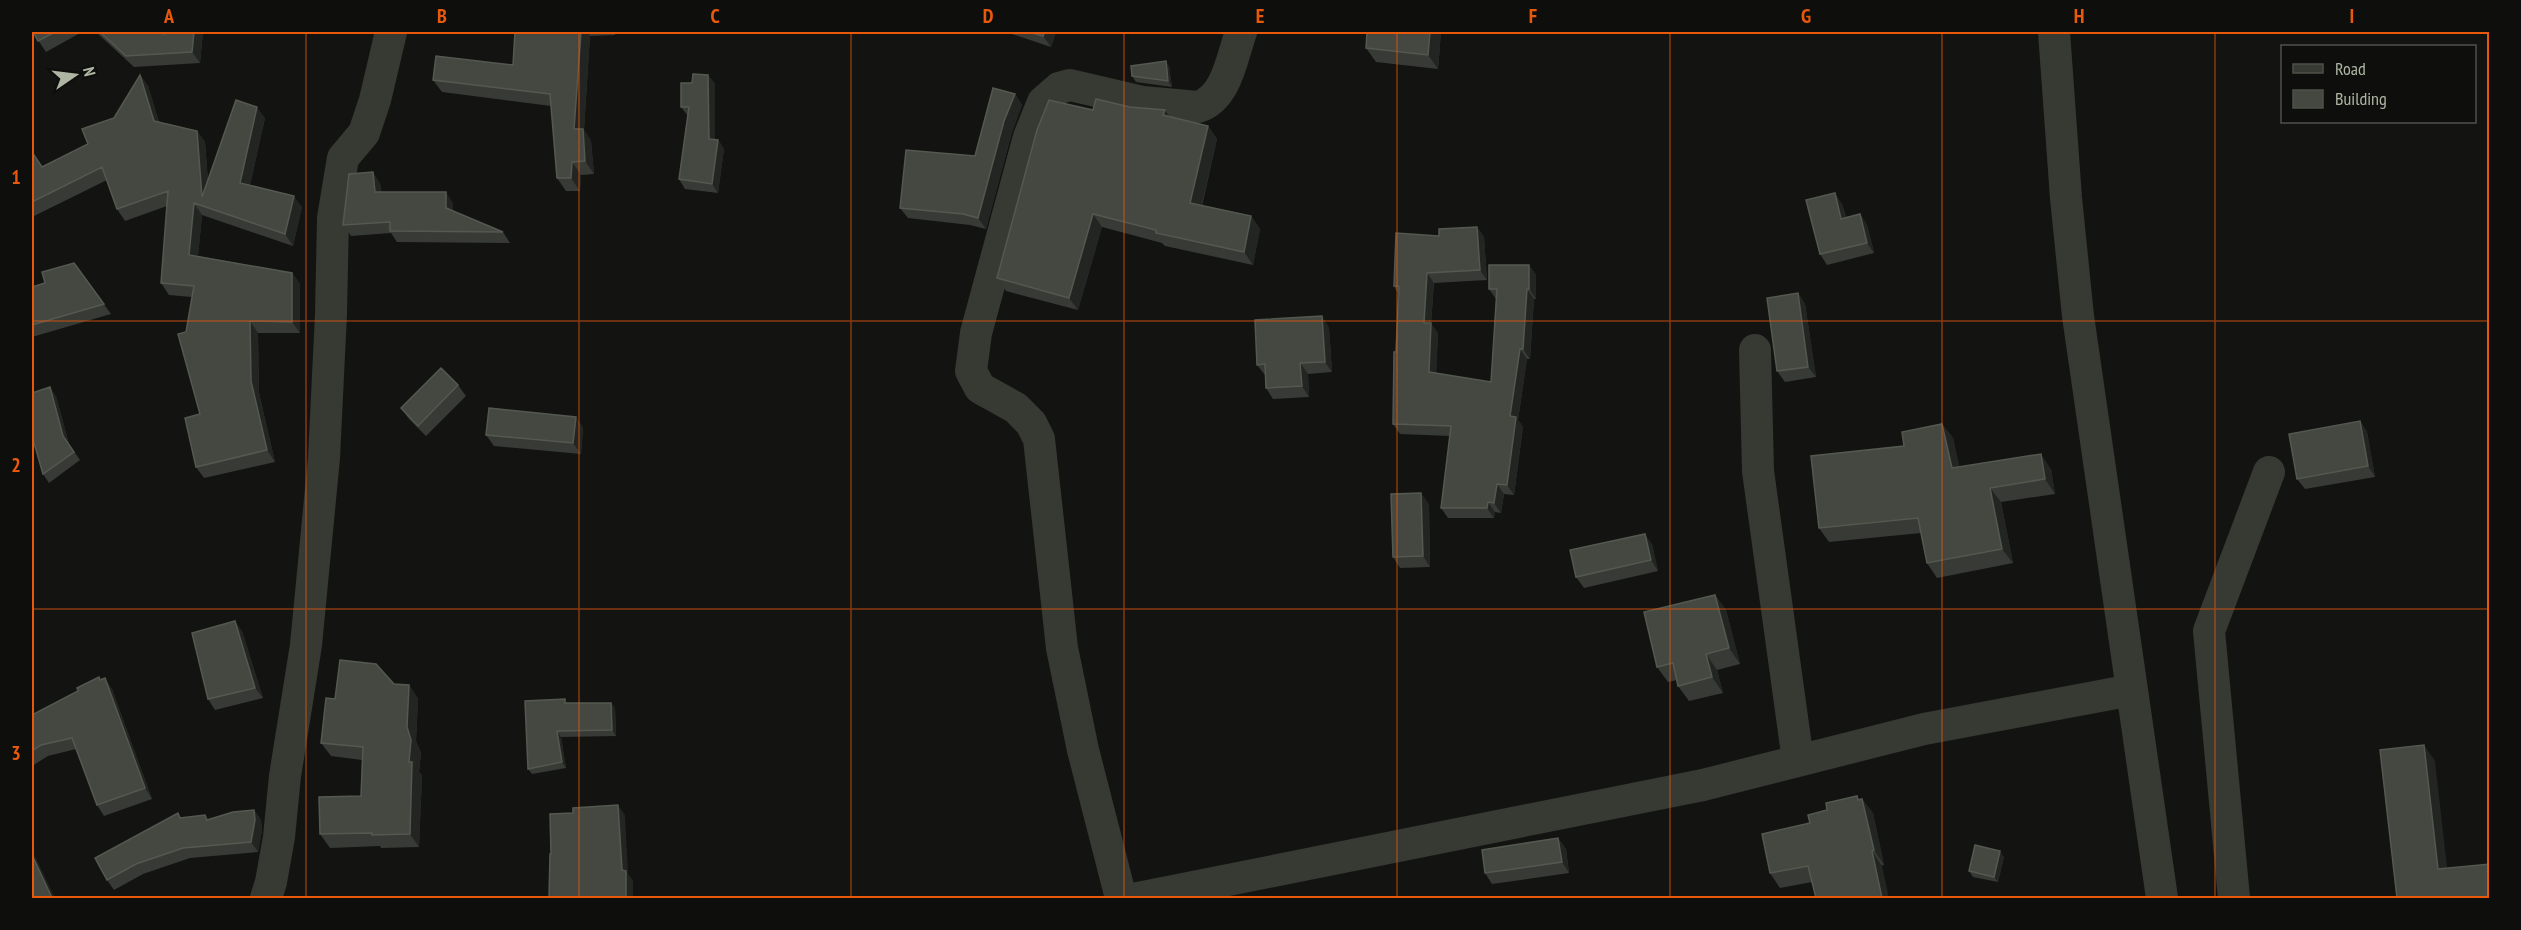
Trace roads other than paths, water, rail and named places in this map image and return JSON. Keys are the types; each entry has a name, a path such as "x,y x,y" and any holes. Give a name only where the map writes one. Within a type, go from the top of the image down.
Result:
{"street":[{"path":"266,898 277,849 285,776 306,645 324,458 333,218 343,158 364,133 375,100 391,32"},
{"path":"1121,898 1083,750 1062,648 1039,439 1030,423 1016,408 980,388 971,371 976,333 1029,137 1043,102 1050,93 1070,85 1143,102 1198,107 1206,105 1220,92 1241,32"},
{"path":"2054,32 2066,198 2078,316 2132,690 2166,892"},
{"path":"1755,350 1758,471 1798,761"},
{"path":"2234,898 2209,631 2269,472"},
{"path":"1138,898 1657,794 1924,729 2132,690"}]}
